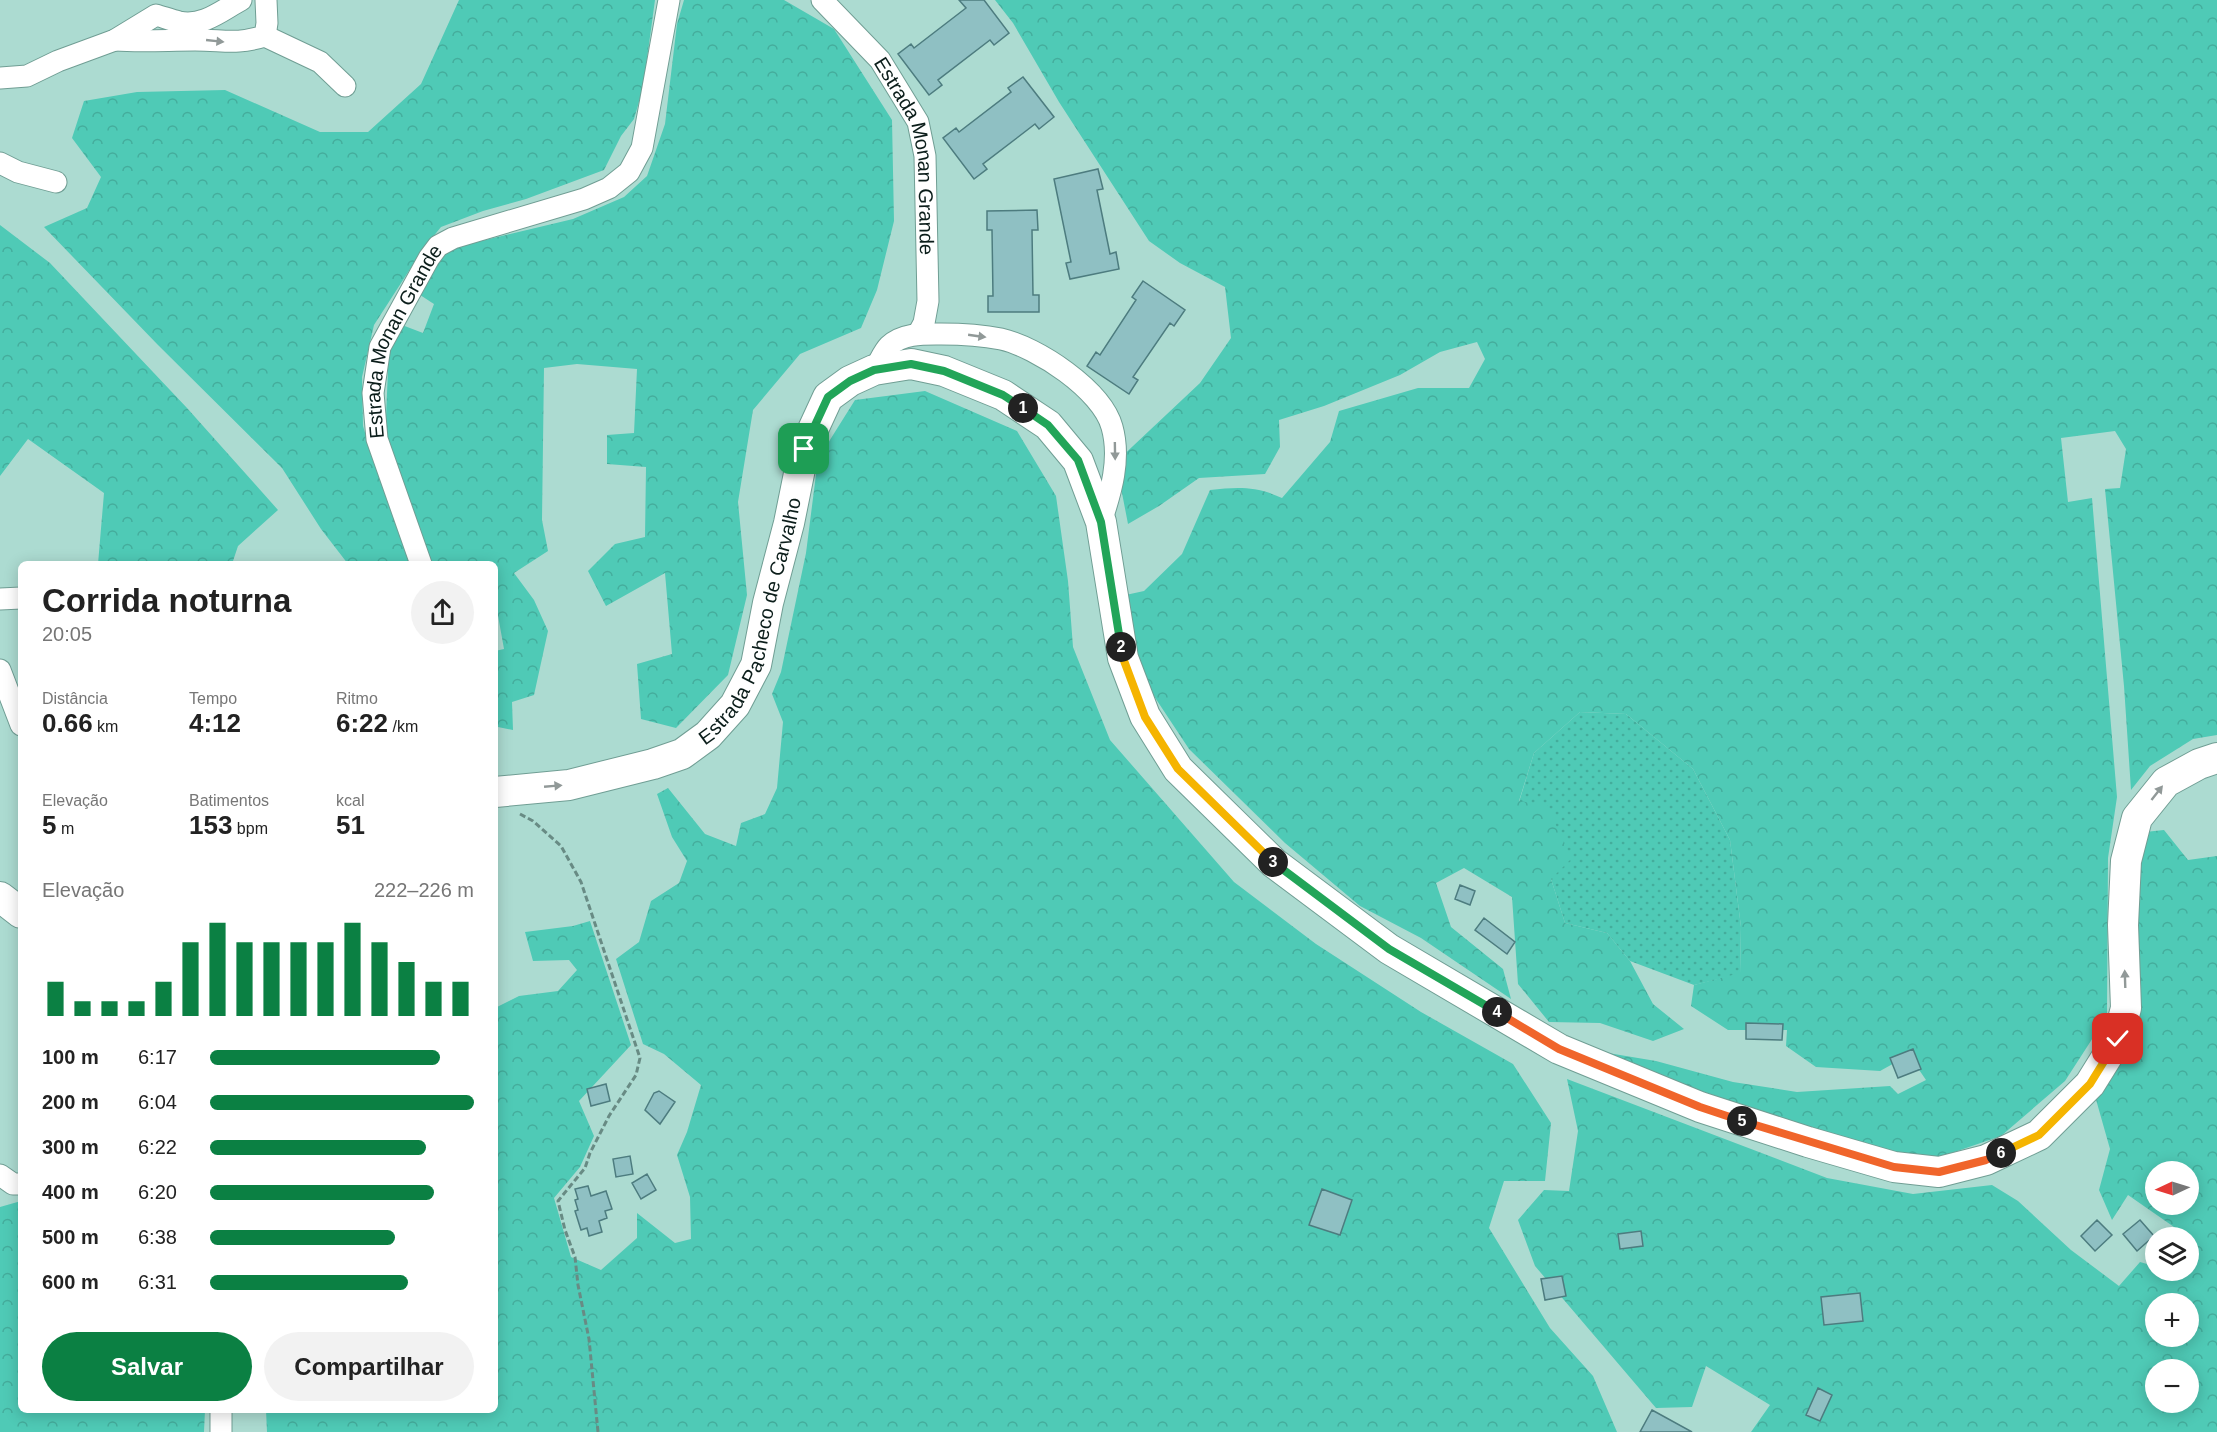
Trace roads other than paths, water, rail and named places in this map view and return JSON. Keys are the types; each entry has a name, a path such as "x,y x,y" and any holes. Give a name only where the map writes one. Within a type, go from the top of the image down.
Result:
{"main road":[{"name":"Estrada Pacheco de Carvalho","path":"504,801 653,764 682,754 708,735 735,705 756,665 804,449 828,397 850,381 874,370 911,364 944,371 1003,395 1048,425 1078,460 1101,522 1123,658 1145,717 1178,769 1274,863 1389,949 1559,1049 1700,1107 1808,1142 1894,1167 1939,1172 1986,1160 2039,1135 2090,1084 2118,1039 2126,1008 2123,925 2126,861 2137,818 2166,782 2199,764 2217,758"},
{"path":"0,897 18,911"}],"street":[{"path":"0,78 27,76 58,61 115,40 179,31 215,16 240,0"},
{"path":"266,0 266,36"},
{"name":"Estrada Monan Grande","path":"420,561 377,439 373,393 380,347 429,258 438,246 453,238 584,199 609,188 629,172 642,148 669,0"},
{"name":"Estrada Monan Grande","path":"822,0 880,60 918,122 925,156 928,301 924,323 918,334"},
{"path":"115,40 158,8 179,31 245,42 266,36 321,62 345,86"},
{"path":"0,163 18,172 56,182"},
{"path":"874,370 889,346 905,337 918,334 964,334 1003,340 1038,354 1076,380 1100,405 1112,426 1116,452 1111,490 1101,522"},
{"path":"0,599 18,598"},
{"path":"0,670 18,717"},
{"path":"0,1175 13,1184 18,1184"},
{"path":"221,1413 221,1432"}]}
